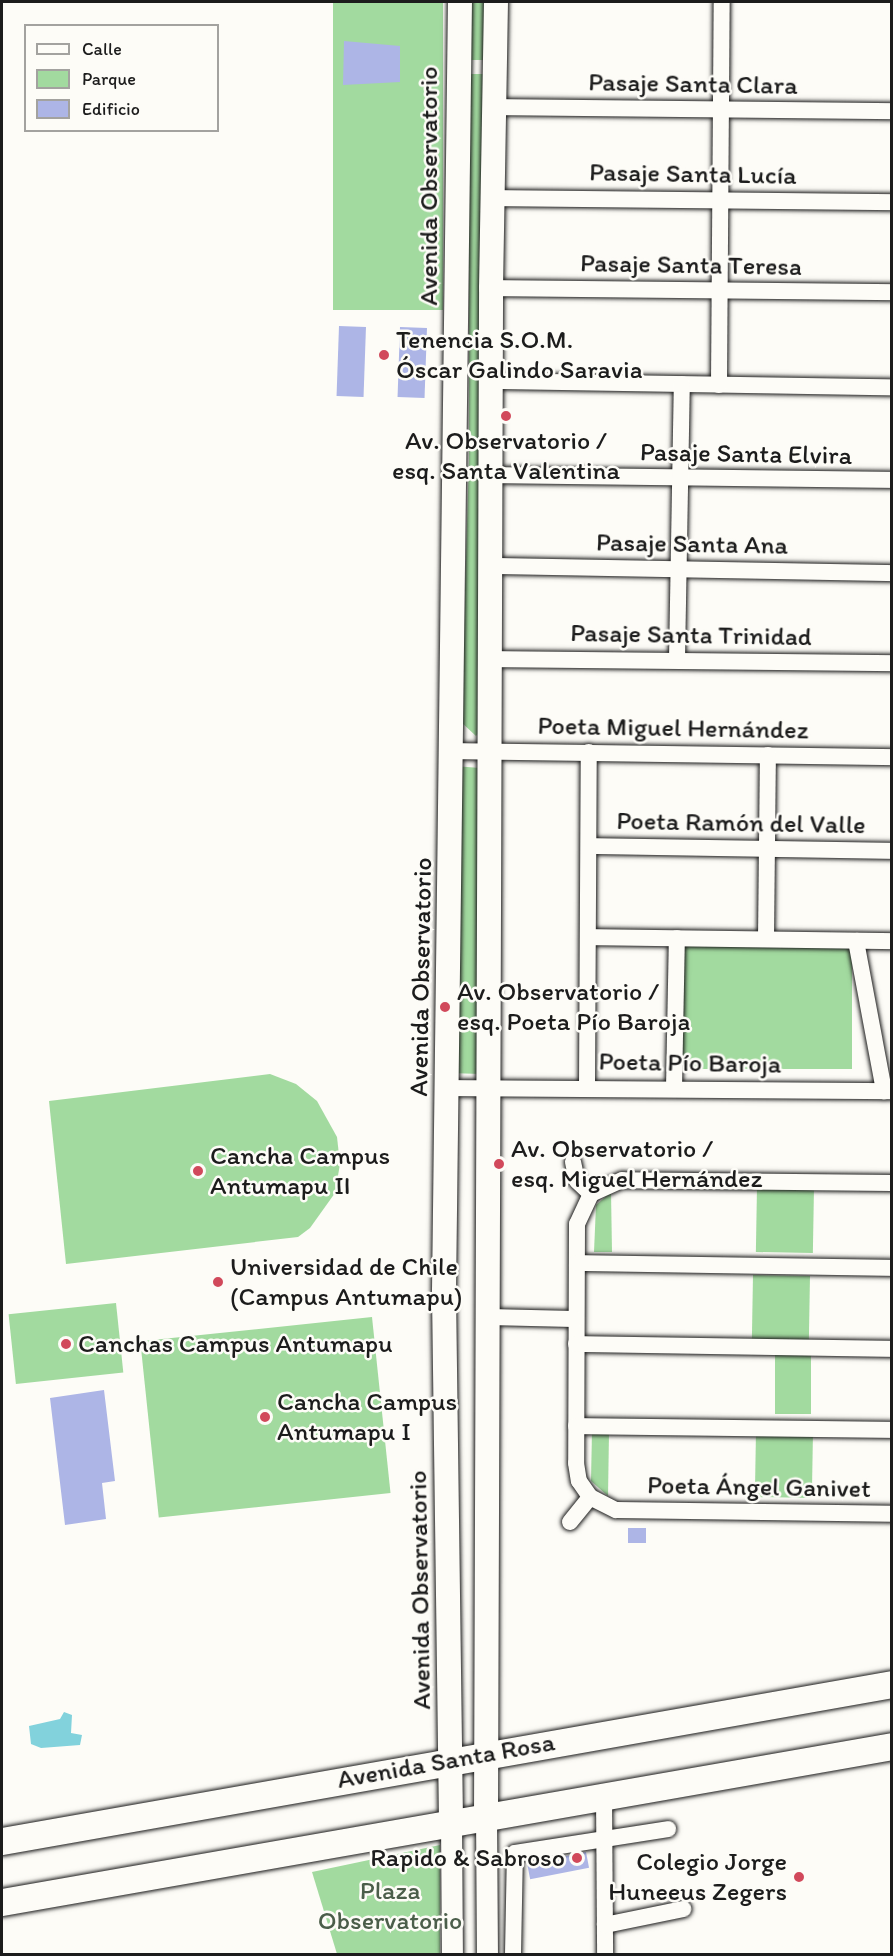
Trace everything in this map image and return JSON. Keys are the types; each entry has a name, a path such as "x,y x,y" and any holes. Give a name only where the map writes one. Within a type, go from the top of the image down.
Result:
{"main road":[{"name":"Avenida Observatorio","path":"451,1821 447,1083 454,751 460,2"},
{"path":"486,1815 489,659 493,381 491,288 496,2"},
{"path":"459,52 464,64 475,70 495,60"},
{"path":"448,1585 466,1580 485,1587"},
{"name":"Avenida Santa Rosa","path":"2,1841 891,1684"},
{"path":"2,1902 451,1821 891,1746"}],"street":[{"path":"719,385 722,2"},
{"name":"Pasaje Santa Clara","path":"494,107 891,111"},
{"name":"Pasaje Santa Lucía","path":"493,198 891,202"},
{"name":"Pasaje Santa Teresa","path":"491,288 891,292"},
{"path":"493,381 891,387"},
{"path":"677,660 682,384"},
{"name":"Pasaje Santa Elvira","path":"492,475 891,480"},
{"name":"Pasaje Santa Ana","path":"491,566 891,573"},
{"name":"Pasaje Santa Trinidad","path":"489,659 891,663"},
{"name":"Poeta Miguel Hernández","path":"454,751 891,757"},
{"path":"587,1087 589,752"},
{"path":"766,939 768,755"},
{"name":"Poeta Ramón del Valle","path":"589,846 891,851"},
{"path":"588,937 891,941"},
{"path":"674,1088 677,938"},
{"path":"856,941 888,1091"},
{"name":"Poeta Pío Baroja","path":"447,1083 475,1079 488,1085 888,1091"},
{"path":"573,1162 574,1176 591,1194"},
{"path":"570,1522 590,1497 577,1472 576,1263 579,1215 591,1194 622,1180 891,1183"},
{"path":"576,1263 891,1268"},
{"path":"486,1317 576,1319"},
{"path":"576,1344 891,1349"},
{"path":"576,1426 891,1430"},
{"name":"Poeta Ángel Ganivet","path":"590,1497 626,1511 891,1514"},
{"path":"604,1795 605,1954"},
{"path":"452,1951 472,1943 487,1951 486,1815"},
{"name":"Avenida Observatorio","path":"451,1821 452,1951"},
{"path":"513,1954 515,1853 668,1830"},
{"path":"604,1925 683,1909"}],"green space":[{"path":"333,2 443,2 443,310 333,310"},
{"path":"471,2 487,2 487,60 471,60"},
{"path":"469,74 487,74 480,731 476,736 461,722 469,459"},
{"path":"454,766 480,768 481,1074 449,1073"},
{"path":"682,946 852,946 852,1069 682,1069"},
{"name":"Cancha Campus Antumapu II","path":"270,1074 296,1084 317,1101 337,1137 340,1164 335,1193 310,1228 298,1237 66,1264 49,1101"},
{"path":"757,1187 814,1188 813,1253 756,1252"},
{"path":"611,1192 612,1252 594,1252 596,1205"},
{"path":"753,1275 810,1276 809,1341 752,1340"},
{"name":"Canchas Campus Antumapu","path":"116,1303 123,1373 16,1384 9,1314"},
{"name":"Cancha Campus Antumapu I","path":"372,1317 391,1493 159,1517 140,1341"},
{"path":"775,1355 811,1355 811,1414 775,1414"},
{"path":"592,1431 609,1432 608,1496 591,1481"},
{"path":"756,1431 813,1432 812,1498 755,1497"},
{"name":"Plaza Observatorio","path":"440,1845 440,1954 337,1954 312,1872"}],"water":[{"path":"64,1712 72,1715 71,1733 82,1735 80,1745 41,1748 31,1744 29,1726 60,1719"}],"building":[{"path":"344,41 400,46 400,82 343,85"},
{"path":"339,326 366,327 364,397 337,396"},
{"path":"400,327 427,328 425,398 398,397"},
{"path":"104,1390 115,1481 102,1483 106,1519 65,1525 50,1398"},
{"path":"628,1528 646,1528 646,1543 628,1543"},
{"path":"586,1852 589,1868 530,1879 527,1863"}],"place":[{"name":"Tenencia S.O.M. Óscar Galindo Saravia","path":"384,355"},
{"name":"Av. Observatorio / esq. Santa Valentina","path":"506,416"},
{"name":"Av. Observatorio / esq. Poeta Pío Baroja","path":"445,1007"},
{"name":"Av. Observatorio / esq. Miguel Hernández","path":"499,1164"},
{"name":"Cancha Campus Antumapu II","path":"198,1171"},
{"name":"Universidad de Chile (Campus Antumapu)","path":"218,1282"},
{"name":"Canchas Campus Antumapu","path":"66,1344"},
{"name":"Cancha Campus Antumapu I","path":"265,1417"},
{"name":"Rapido & Sabroso","path":"577,1858"},
{"name":"Colegio Jorge Huneeus Zegers","path":"799,1877"}]}
